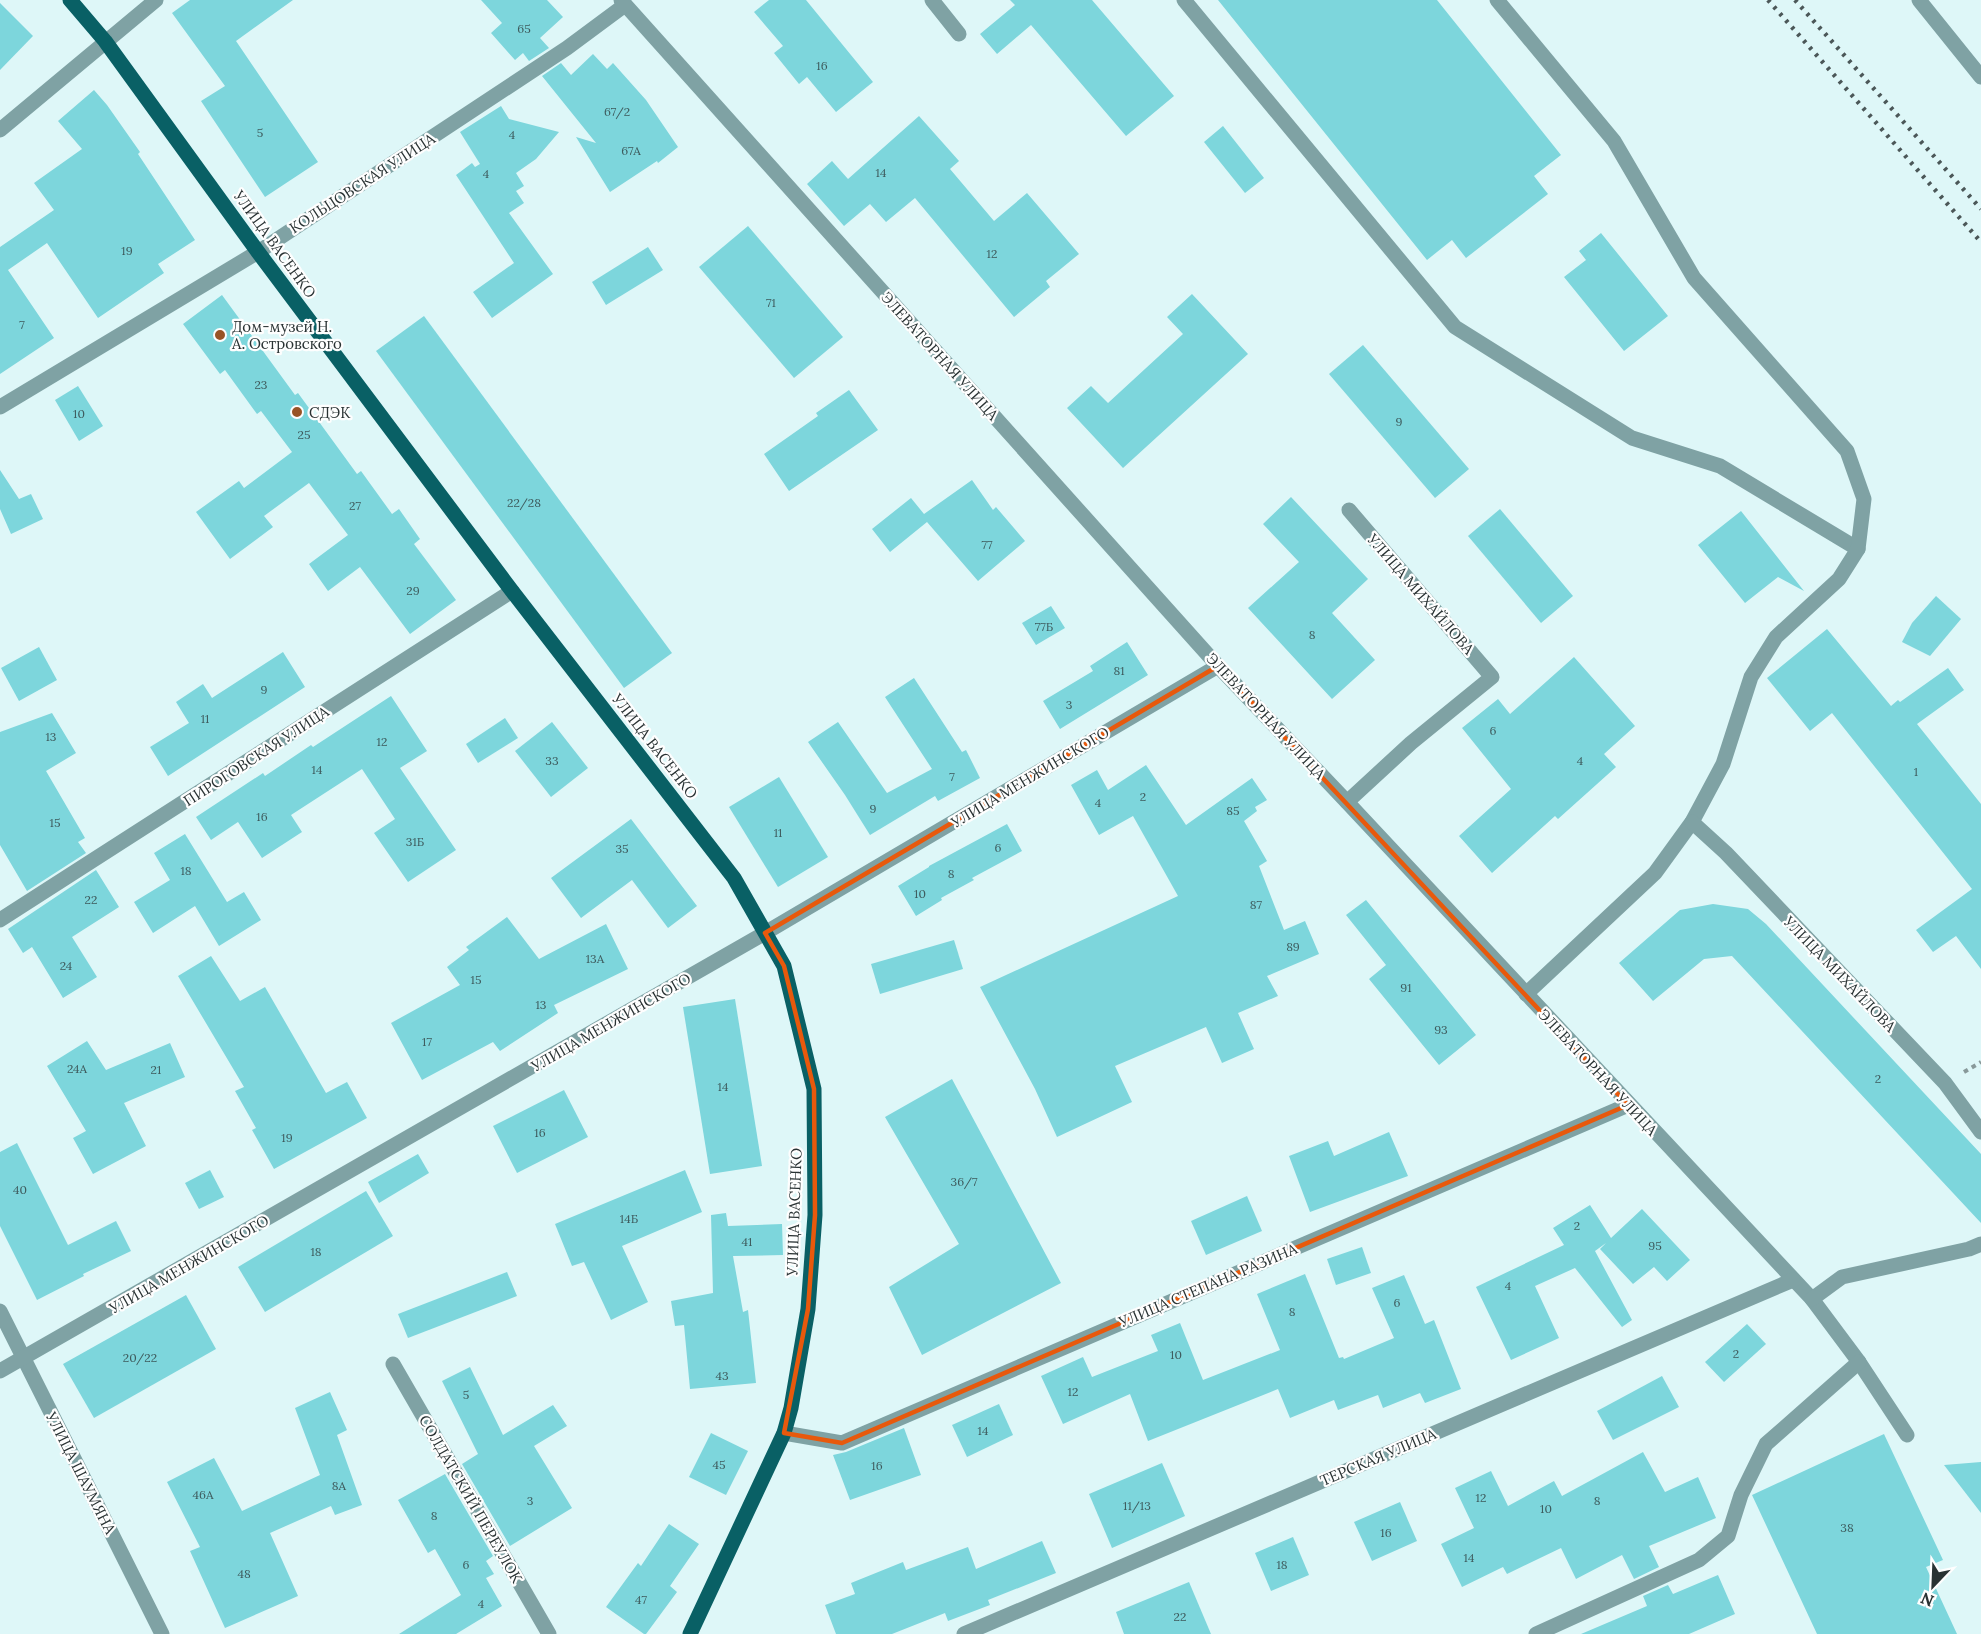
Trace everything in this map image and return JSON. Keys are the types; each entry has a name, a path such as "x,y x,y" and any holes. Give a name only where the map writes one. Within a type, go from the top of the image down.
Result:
{"main road":[{"name":"УЛИЦА ВАСЕНКО","path":"70,0 105,41 258,252 512,591 734,878 784,966 814,1089 815,1215 808,1309 791,1408 784,1433 690,1634"}],"street":[{"path":"0,130 156,0"},
{"path":"932,0 959,34"},
{"path":"1184,0 1455,327 1632,438 1720,466 1858,549"},
{"path":"1497,0 1614,141 1694,278 1847,450 1864,499 1858,549 1839,579 1776,637 1751,676 1723,764 1692,822 1655,873 1526,994"},
{"path":"1919,0 1981,77"},
{"name":"КОЛЬЦОВСКАЯ УЛИЦА","path":"0,407 258,252 567,48 623,2"},
{"name":"ЭЛЕВАТОРНАЯ УЛИЦА","path":"623,2 1218,666 1812,1299 1859,1362 1907,1435"},
{"name":"УЛИЦА МИХАЙЛОВА","path":"1347,801 1411,743 1492,677 1349,510"},
{"name":"ПИРОГОВСКАЯ УЛИЦА","path":"0,920 512,591"},
{"name":"УЛИЦА МЕНЖИНСКОГО","path":"0,1371 765,933 1218,666"},
{"name":"УЛИЦА МИХАЙЛОВА","path":"1692,822 1734,861 1945,1083 1981,1132"},
{"name":"УЛИЦА СТЕПАНА РАЗИНА","path":"784,1433 842,1443 1628,1105"},
{"path":"1812,1299 1842,1277 1969,1249 1981,1244"},
{"name":"ТЕРСКАЯ УЛИЦА","path":"963,1634 1793,1280"},
{"name":"УЛИЦА ШАУМЯНА","path":"0,1311 162,1634"},
{"path":"1536,1634 1699,1560 1728,1536 1741,1496 1766,1444 1859,1362"},
{"name":"СОЛДАТСКИЙ ПЕРЕУЛОК","path":"393,1364 549,1634"}],"highlighted area":[{"path":"1218,666 1628,1105 842,1443 784,1433 808,1309 815,1215 814,1089 784,966 765,933"}],"building":[{"path":"190,0 293,0 236,41 318,162 265,197 201,101 225,86 172,13"},
{"path":"481,0 547,0 563,17 540,38 549,48 529,61 523,53 515,60 491,33 502,23"},
{"path":"769,0 806,0 873,82 836,112 807,77 799,84 774,53 783,46 754,12"},
{"path":"1010,0 1092,0 1174,96 1126,136 1031,25 997,54 980,34 1015,5"},
{"path":"1218,0 1437,0 1561,155 1534,176 1548,194 1466,258 1452,240 1427,260"},
{"path":"0,3 33,36 0,70"},
{"path":"593,54 607,69 613,63 646,100 678,147 658,163 657,161 610,192 576,137 596,143 542,76 561,63 571,75"},
{"path":"94,90 140,152 138,154 195,240 158,264 164,273 98,318 47,243 8,270 54,338 0,374 0,247 54,210 34,183 82,149 58,121"},
{"path":"501,106 509,119 559,132 536,159 516,173 524,186 516,191 524,203 509,213 553,274 492,318 473,292 514,263 456,175 472,163 475,167 480,164 460,132"},
{"path":"919,116 959,161 950,169 994,221 1027,193 1079,254 1046,281 1050,287 1014,317 915,198 886,222 870,204 844,226 807,184 832,161 848,179"},
{"path":"1223,126 1264,178 1245,193 1204,142"},
{"path":"748,226 843,337 794,378 699,267"},
{"path":"1601,233 1668,316 1624,351 1564,277 1586,260 1579,251"},
{"path":"648,247 663,270 606,305 592,282"},
{"path":"1192,294 1248,354 1123,468 1067,408 1091,386 1108,403 1183,334 1167,317"},
{"path":"222,295 295,395 298,393 357,474 361,471 392,514 399,509 420,539 414,544 456,600 410,634 360,567 328,591 309,564 348,535 309,483 264,516 273,527 230,559 196,512 239,481 244,488 292,452 261,411 257,414 225,370 220,374 183,324"},
{"path":"424,316 672,653 624,688 376,351"},
{"path":"1363,345 1469,469 1435,498 1329,374"},
{"path":"78,386 103,426 79,441 55,400"},
{"path":"849,390 878,430 789,491 764,454 818,416 816,413"},
{"path":"0,470 19,499 31,494 43,519 11,534 0,509"},
{"path":"972,480 993,510 996,507 1025,541 978,581 927,522 890,552 872,529 911,498 924,514"},
{"path":"1291,497 1368,579 1332,613 1375,660 1332,699 1248,608 1299,562 1263,524"},
{"path":"1500,509 1573,596 1541,623 1468,536"},
{"path":"1741,511 1804,591 1778,577 1745,603 1698,545"},
{"path":"1936,596 1961,619 1930,656 1902,642 1912,623"},
{"path":"1051,606 1065,628 1036,645 1022,623"},
{"path":"1827,629 1891,706 1948,668 1964,690 1917,724 1981,804 1981,969 1956,936 1933,952 1916,930 1972,889 1832,713 1810,731 1767,678"},
{"path":"1127,642 1148,675 1060,729 1043,701 1093,671 1090,666"},
{"path":"39,647 57,680 19,701 1,668"},
{"path":"283,652 305,687 168,776 150,747 189,723 176,702 203,684 212,698"},
{"path":"1574,657 1635,726 1604,754 1616,767 1558,819 1555,816 1492,873 1459,836 1511,789 1462,728 1498,699 1510,714"},
{"path":"914,678 962,752 966,750 980,778 938,801 935,796 870,835 808,742 838,722 887,793 932,769 885,697"},
{"path":"391,696 427,751 400,768 456,850 408,882 374,833 395,819 362,769 291,815 302,832 262,858 238,822 211,840 196,817 263,773 265,776 311,745 313,747"},
{"path":"52,713 76,753 46,771 85,838 78,842 86,853 27,891 0,845 0,732"},
{"path":"505,718 518,738 478,763 466,744"},
{"path":"552,722 588,768 551,797 515,751"},
{"path":"1146,765 1186,825 1252,778 1267,800 1255,807 1257,811 1244,821 1267,861 1259,866 1284,930 1305,921 1319,954 1267,976 1278,996 1238,1013 1254,1049 1222,1063 1206,1027 1115,1066 1132,1102 1057,1137 1035,1089 980,987 1178,896 1133,816 1099,835 1071,785 1097,770 1108,790"},
{"path":"779,777 828,857 778,887 729,807"},
{"path":"631,819 697,906 668,928 632,880 581,918 551,878"},
{"path":"1007,824 1022,851 972,878 974,880 941,898 942,900 916,916 898,886 929,866"},
{"path":"185,834 227,902 244,892 261,920 219,946 195,906 153,933 134,902 170,880 154,853"},
{"path":"96,870 119,907 72,937 97,977 63,998 32,947 23,953 8,929"},
{"path":"1366,900 1476,1035 1439,1065 1369,979 1386,965 1346,915"},
{"path":"1713,904 1748,909 1766,924 1981,1154 1981,1223 1732,956 1704,959 1653,1001 1619,963 1680,910"},
{"path":"507,917 539,959 606,924 628,969 554,1005 558,1013 500,1051 493,1042 422,1080 391,1023 460,985 447,967 469,950 466,947"},
{"path":"954,940 963,969 880,994 871,964"},
{"path":"211,956 240,1001 265,987 326,1093 347,1082 367,1118 274,1169 252,1130 256,1128 235,1091 244,1087 178,976"},
{"path":"735,999 762,1166 710,1174 683,1007"},
{"path":"87,1041 106,1070 170,1043 185,1077 124,1103 146,1146 93,1174 73,1138 86,1131 47,1066"},
{"path":"952,1079 1061,1283 922,1355 889,1287 959,1244 885,1117"},
{"path":"564,1090 588,1137 517,1173 493,1126"},
{"path":"1389,1132 1408,1176 1310,1212 1289,1156 1328,1141 1334,1156"},
{"path":"17,1143 68,1245 116,1221 131,1251 37,1300 0,1226 0,1152"},
{"path":"418,1154 429,1173 379,1203 368,1182"},
{"path":"210,1170 224,1197 199,1209 185,1183"},
{"path":"685,1170 702,1212 622,1246 648,1302 611,1320 584,1262 572,1266 555,1224"},
{"path":"366,1191 393,1236 265,1312 238,1267"},
{"path":"1247,1196 1262,1231 1206,1255 1191,1221"},
{"path":"1590,1205 1611,1238 1642,1209 1690,1260 1667,1281 1654,1267 1633,1284 1600,1249 1606,1243 1595,1251 1632,1320 1622,1327 1575,1268 1535,1286 1559,1338 1511,1360 1476,1287 1564,1245 1553,1228"},
{"path":"726,1213 728,1226 782,1224 783,1255 733,1256 743,1312 748,1310 756,1383 690,1389 684,1325 675,1326 671,1301 713,1293 711,1215"},
{"path":"1362,1247 1371,1273 1336,1285 1327,1259"},
{"path":"507,1272 517,1296 408,1338 398,1314"},
{"path":"1305,1274 1339,1358 1344,1359 1394,1338 1372,1288 1404,1275 1425,1324 1434,1320 1461,1389 1425,1403 1420,1393 1383,1408 1378,1395 1338,1410 1334,1400 1290,1418 1278,1389 1148,1441 1130,1394 1063,1424 1041,1376 1083,1357 1092,1377 1158,1351 1151,1335 1180,1323 1203,1380 1280,1350 1257,1294"},
{"path":"186,1295 216,1349 94,1418 63,1364"},
{"path":"1747,1324 1766,1344 1724,1382 1705,1362"},
{"path":"470,1367 503,1435 553,1405 567,1426 534,1446 572,1508 510,1546 462,1464 478,1454 442,1381"},
{"path":"1662,1376 1679,1407 1613,1440 1597,1411"},
{"path":"330,1392 347,1430 337,1435 362,1505 335,1515 331,1506 270,1533 298,1596 225,1628 190,1551 200,1547 167,1482 214,1458 242,1511 320,1475 295,1408"},
{"path":"999,1404 1013,1435 967,1457 952,1425"},
{"path":"904,1428 921,1475 850,1500 833,1455 846,1452"},
{"path":"711,1433 748,1451 726,1495 689,1477"},
{"path":"1884,1434 1943,1560 1926,1567 1957,1634 1817,1634 1752,1495"},
{"path":"1643,1452 1665,1492 1698,1477 1716,1518 1649,1546 1659,1567 1634,1579 1622,1555 1576,1579 1561,1548 1507,1574 1503,1567 1462,1587 1441,1544 1474,1528 1455,1488 1491,1471 1508,1506 1554,1481 1562,1496"},
{"path":"1981,1462 1981,1513 1944,1465"},
{"path":"1162,1463 1185,1516 1112,1548 1089,1494"},
{"path":"445,1474 493,1556 486,1561 494,1574 486,1578 502,1606 456,1634 399,1634 461,1595 435,1549 428,1553 398,1500"},
{"path":"1400,1502 1417,1541 1372,1561 1354,1522"},
{"path":"669,1524 699,1544 670,1586 677,1592 644,1634 606,1607 638,1563 641,1566"},
{"path":"1293,1537 1309,1575 1271,1591 1255,1553"},
{"path":"1042,1541 1056,1573 988,1600 990,1605 948,1621 945,1613 892,1634 836,1634 825,1605 855,1594 851,1583 903,1562 906,1570 968,1547 976,1569"},
{"path":"1718,1575 1735,1614 1689,1634 1581,1634 1647,1606 1643,1596 1668,1585 1673,1594"},
{"path":"1189,1582 1211,1634 1124,1634 1116,1612"}],"railway":[{"path":"1768,0 1981,242"},
{"path":"1795,0 1981,209"}],"place":[{"name":"Дом-музей Н. А. Островского","path":"220,335"},
{"name":"СДЭК","path":"297,412"}]}
